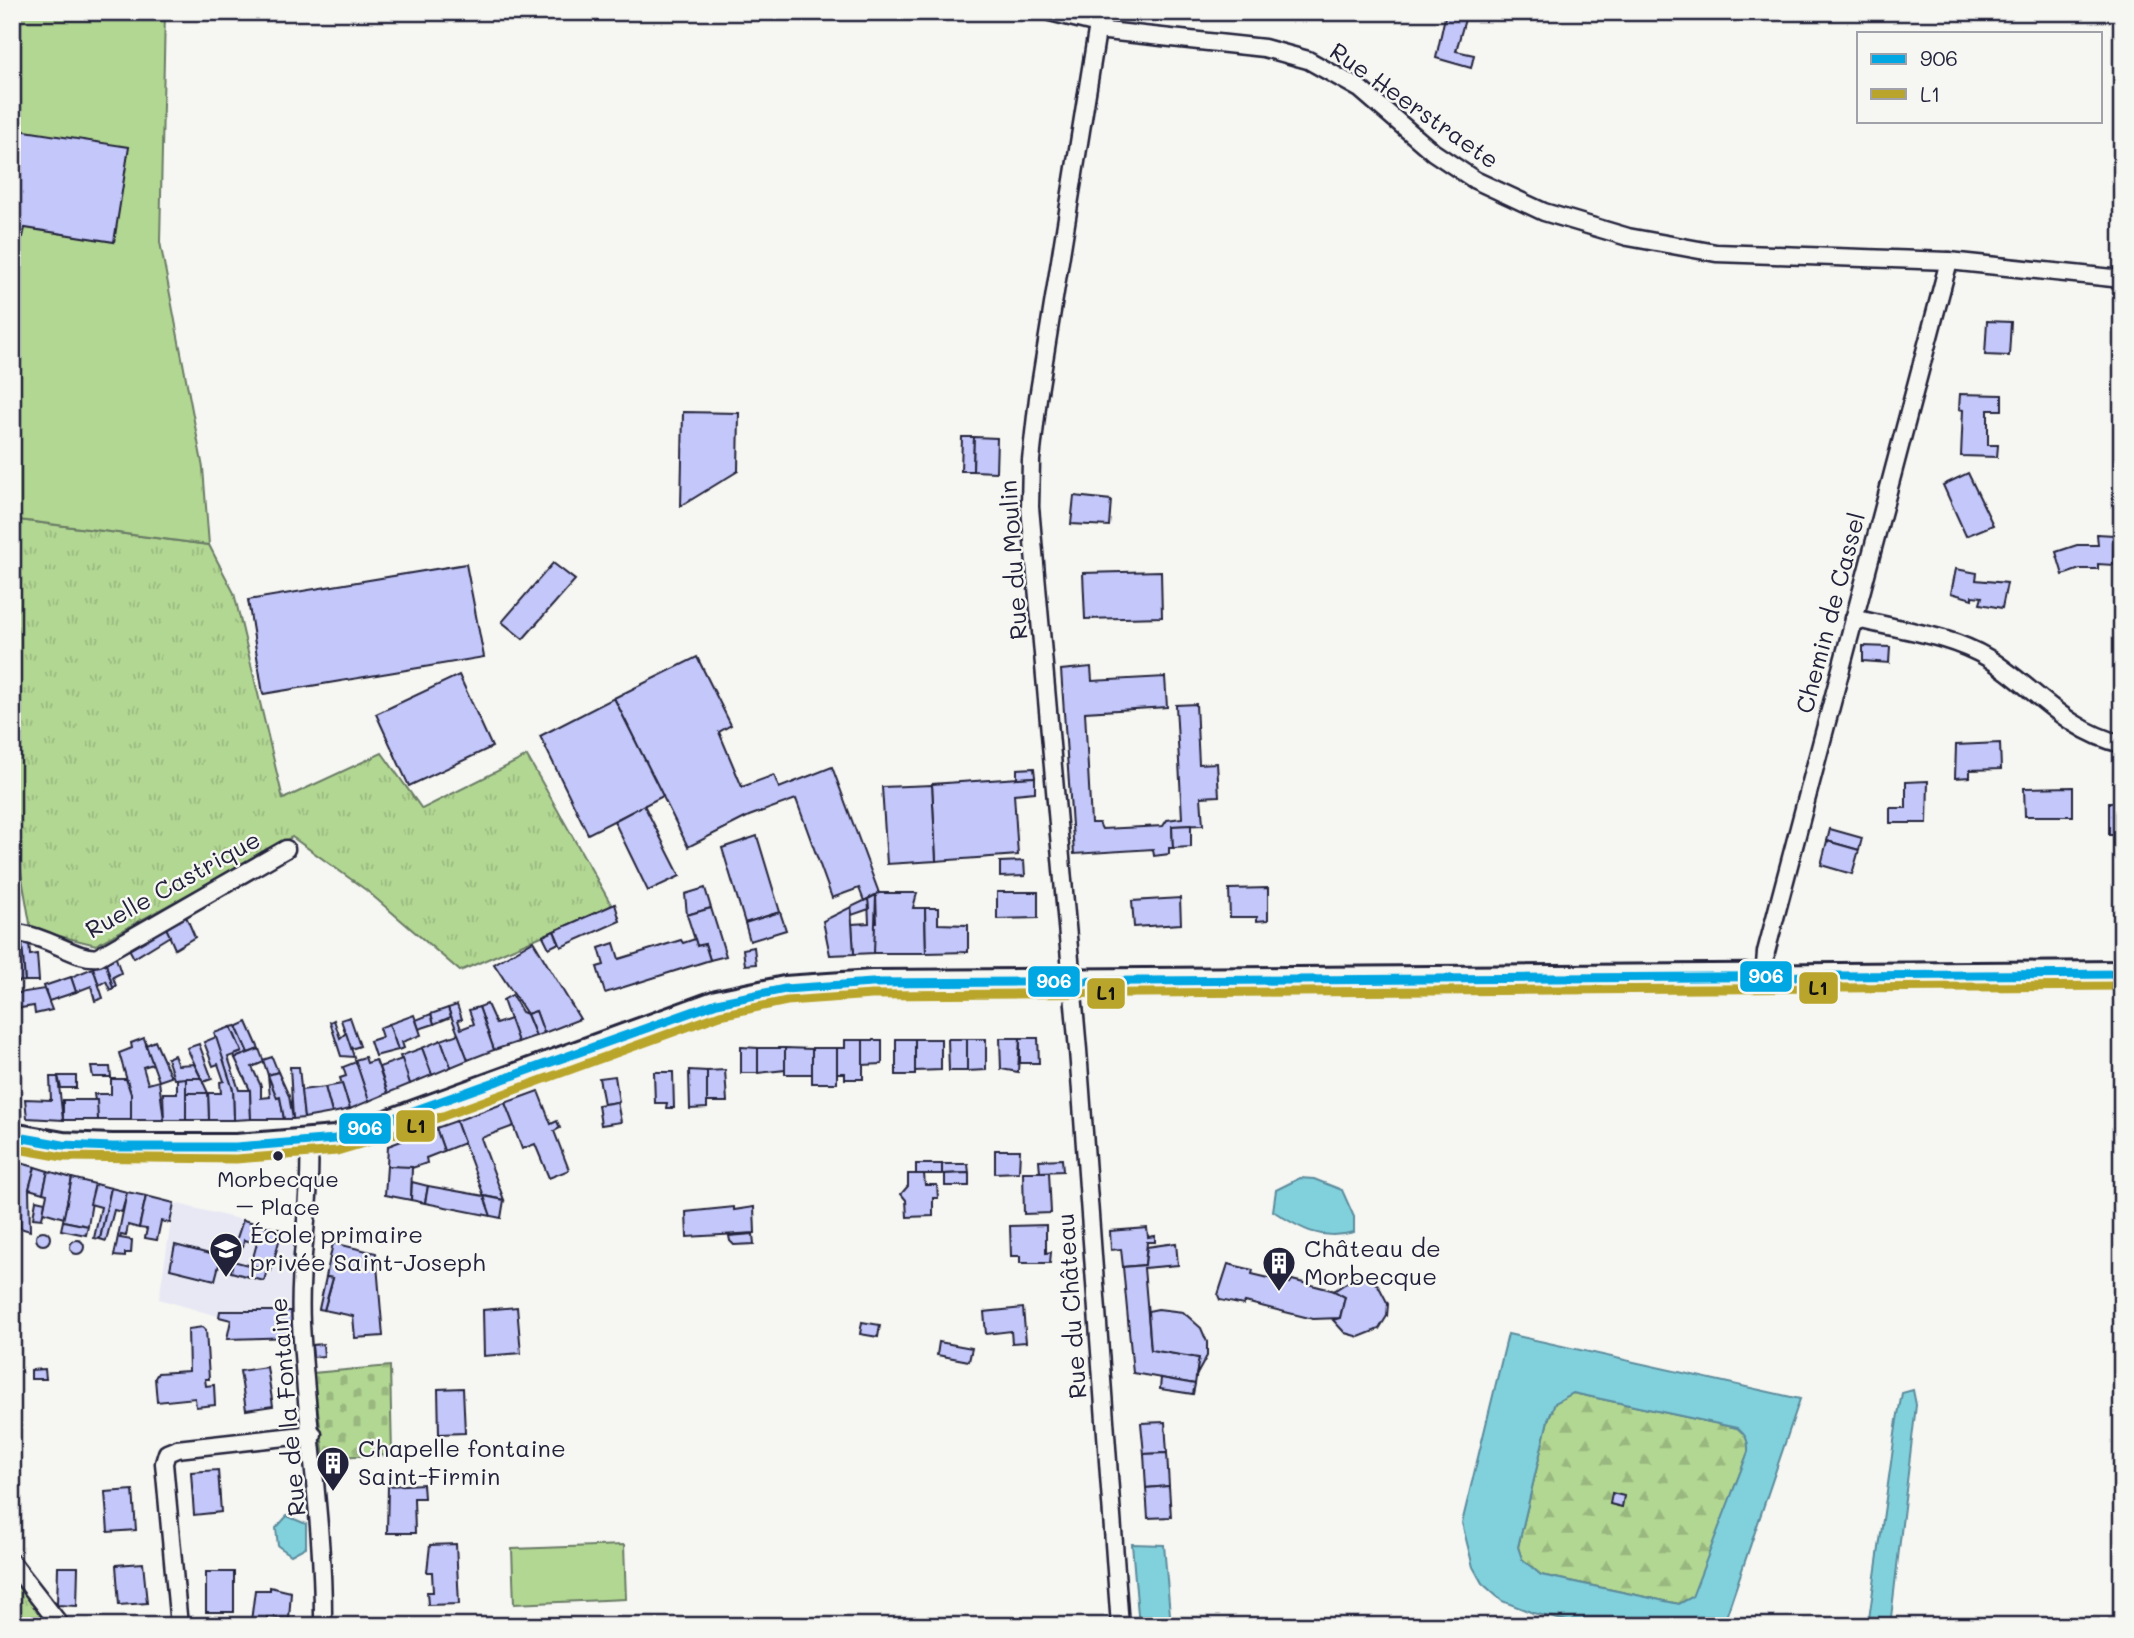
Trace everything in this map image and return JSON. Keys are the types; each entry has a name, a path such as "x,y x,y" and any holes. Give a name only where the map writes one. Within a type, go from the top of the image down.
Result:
{"main road":[{"path":"12,1136 63,1145 112,1147 229,1147 335,1139 387,1124 673,1017 751,995 848,983 2122,974"}],"street":[{"name":"Rue Heerstraete","path":"1050,12 1264,48 1308,60 1360,89 1433,152 1475,180 1544,212 1628,237 1716,253 1949,261 2122,279"},
{"name":"Rue du Moulin","path":"1070,982 1031,530 1030,483 1038,398 1098,22"},
{"name":"Chemin de Cassel","path":"1764,978 1766,952 1949,261"},
{"path":"1854,618 1938,638 1976,652 2079,728 2122,744"},
{"name":"Ruelle Castrique","path":"12,933 43,937 81,956 94,958 286,849"},
{"name":"Rue du Château","path":"1070,982 1121,1626"},
{"name":"Rue de la Fontaine","path":"309,1142 310,1172 301,1299 322,1539 323,1626"},
{"path":"179,1626 164,1463 167,1453 177,1449 313,1434"},
{"path":"12,1563 61,1626"}],"shaded area":[{"name":"École primaire privée Saint-Joseph","path":"174,1203 294,1233 290,1289 294,1337 227,1339 231,1320 159,1299"}],"green space":[{"path":"12,12 165,12 160,242 203,468 209,545 12,519"},
{"path":"12,519 209,545 234,593 283,799 382,753 422,809 527,756 612,906 460,971 366,890 292,837 96,945 31,929 12,822"},
{"path":"390,1366 392,1455 324,1457 313,1373"},
{"path":"1573,1393 1738,1428 1745,1436 1748,1452 1693,1597 1679,1604 1541,1575 1522,1559 1518,1547 1548,1420 1555,1403"},
{"path":"624,1545 626,1599 514,1604 512,1549"},
{"path":"12,1573 55,1626 12,1626"}],"water":[{"path":"1300,1178 1314,1179 1342,1190 1354,1217 1354,1232 1331,1235 1312,1232 1273,1211 1276,1190"},
{"path":"1508,1334 1800,1399 1723,1626 1588,1626 1533,1613 1502,1601 1482,1583 1473,1567 1462,1523","holes":["1573,1393 1737,1428 1746,1438 1748,1452 1692,1597 1679,1604 1541,1575 1522,1559 1518,1547 1548,1420 1555,1403"]},
{"path":"1913,1390 1916,1405 1890,1626 1868,1626 1902,1393"},
{"path":"287,1516 306,1524 306,1547 291,1555 278,1546 276,1528"},
{"path":"1132,1544 1164,1545 1171,1626 1139,1626"}],"building":[{"path":"1446,12 1467,12 1456,51 1474,55 1471,68 1436,58"},
{"path":"12,129 129,147 114,242 25,228 23,237 12,236"},
{"path":"1987,321 2011,322 2009,356 1985,355"},
{"path":"1960,394 2002,395 2002,410 1988,410 1988,445 1998,445 1997,457 1961,456 1963,410 1959,409"},
{"path":"683,412 739,413 738,471 681,506"},
{"path":"962,437 974,437 973,471 961,471"},
{"path":"974,437 997,438 996,472 973,471"},
{"path":"1968,473 1993,525 1966,536 1943,485"},
{"path":"1074,496 1111,500 1109,526 1071,524"},
{"path":"2097,534 2114,535 2113,565 2098,564 2098,569 2080,569 2063,575 2056,552 2077,545 2098,545"},
{"path":"553,563 575,580 523,639 502,622"},
{"path":"466,564 484,657 263,694 248,600"},
{"path":"1956,569 1977,573 1976,580 2007,583 2002,608 1980,604 1982,597 1972,596 1972,599 1951,593"},
{"path":"1161,571 1162,617 1085,619 1083,573"},
{"path":"1863,646 1890,647 1889,663 1863,661"},
{"path":"697,657 731,725 719,732 742,787 774,775 779,788 832,767 879,893 864,901 859,888 832,898 796,799 749,816 688,847 614,698"},
{"path":"2117,664 2122,664 2122,693 2114,692"},
{"path":"1091,667 1092,681 1165,677 1167,707 1085,712 1091,823 1099,823 1102,829 1163,826 1167,820 1182,818 1176,705 1196,704 1199,764 1217,763 1219,796 1201,797 1203,825 1172,826 1173,848 1169,848 1169,854 1154,856 1153,849 1074,854 1061,670"},
{"path":"459,675 492,747 409,786 376,714"},
{"path":"614,698 663,796 588,834 540,736"},
{"path":"2000,743 2001,769 1970,770 1970,777 1955,778 1956,745"},
{"path":"1034,768 1035,777 1017,778 1017,769"},
{"path":"1035,777 1035,792 1014,794 1018,855 936,861 932,784"},
{"path":"1928,781 1927,823 1890,823 1890,808 1906,808 1906,782"},
{"path":"932,785 936,861 887,864 882,787"},
{"path":"2073,787 2073,816 2025,816 2024,788"},
{"path":"2109,802 2122,802 2121,835 2109,835"},
{"path":"644,805 680,876 648,891 614,821"},
{"path":"1191,825 1191,847 1173,848 1172,826"},
{"path":"1830,829 1862,838 1859,850 1827,841"},
{"path":"757,836 780,912 745,923 722,848"},
{"path":"1827,841 1859,850 1852,874 1821,865"},
{"path":"1024,861 1025,876 1000,877 1000,862"},
{"path":"705,888 711,908 687,915 685,894"},
{"path":"1268,888 1268,920 1257,921 1257,917 1230,917 1229,889"},
{"path":"997,892 1038,892 1038,918 997,919"},
{"path":"917,893 913,908 925,908 926,953 874,953 876,895"},
{"path":"876,895 874,953 854,954 852,924 869,923 868,899"},
{"path":"1180,898 1181,924 1134,927 1132,901"},
{"path":"868,899 869,909 852,915 851,907"},
{"path":"615,904 620,921 561,947 554,931"},
{"path":"851,907 854,954 830,955 823,921"},
{"path":"711,908 726,956 710,960 705,944 697,946 687,915"},
{"path":"925,908 938,908 938,924 968,925 968,952 926,953"},
{"path":"780,912 786,930 750,941 745,923"},
{"path":"185,914 195,937 175,949 165,926"},
{"path":"165,926 170,936 134,958 128,947"},
{"path":"554,931 559,943 549,948 543,936"},
{"path":"695,939 697,946 705,944 710,960 605,993 597,967 604,965 599,948 614,943 619,959 681,940 683,943"},
{"path":"533,941 580,1019 544,1033 536,1011 527,1014 494,964"},
{"path":"16,942 22,942 25,981 13,982 12,956 17,956"},
{"path":"22,942 29,942 30,955 37,954 39,981 25,981"},
{"path":"754,947 756,964 745,965 743,949"},
{"path":"115,955 121,973 113,977 116,986 113,988 105,961"},
{"path":"105,961 113,988 110,990 106,981 99,985 93,968"},
{"path":"93,968 103,998 95,1001 91,986 76,992 71,977"},
{"path":"71,977 76,992 49,1001 44,986"},
{"path":"44,989 52,1010 35,1014 34,1006 14,1009 12,994"},
{"path":"512,995 522,1012 527,1014 536,1036 518,1042 503,1000"},
{"path":"487,1004 496,1024 510,1019 518,1042 494,1050 479,1007"},
{"path":"457,1005 462,1019 458,1020 461,1029 474,1024 469,1010 479,1007 494,1050 468,1060 448,1008"},
{"path":"448,1008 451,1017 434,1024 431,1014"},
{"path":"536,1011 544,1033 536,1036 527,1014"},
{"path":"431,1014 434,1024 419,1029 416,1020"},
{"path":"414,1015 421,1035 402,1042 404,1048 398,1050 389,1024"},
{"path":"350,1017 360,1046 351,1049 341,1020"},
{"path":"334,1020 340,1038 346,1033 354,1057 341,1056 330,1022"},
{"path":"247,1022 259,1049 248,1053 236,1027"},
{"path":"389,1024 398,1050 375,1056 370,1041 382,1037 379,1028"},
{"path":"236,1026 248,1053 235,1058 234,1055 242,1052 231,1027"},
{"path":"231,1027 242,1052 228,1057 239,1090 250,1090 251,1119 234,1120 233,1090 214,1033"},
{"path":"458,1034 468,1060 451,1067 441,1040"},
{"path":"14,1037 21,1115 12,1113"},
{"path":"216,1037 233,1090 234,1120 209,1120 208,1093 221,1093 220,1082 224,1081 218,1064 213,1066 204,1042"},
{"path":"144,1038 153,1064 143,1067 148,1084 159,1081 164,1120 131,1120 131,1094 119,1053 132,1048 131,1043"},
{"path":"1000,1038 1020,1038 1018,1072 1001,1069"},
{"path":"1020,1038 1038,1038 1039,1063 1020,1063"},
{"path":"896,1039 915,1039 915,1075 896,1075"},
{"path":"915,1039 941,1039 941,1070 915,1071"},
{"path":"948,1039 967,1039 967,1071 949,1071"},
{"path":"967,1039 986,1039 986,1070 967,1071"},
{"path":"441,1040 451,1067 432,1075 422,1048"},
{"path":"845,1040 863,1040 863,1079 845,1079 845,1073 836,1073 837,1048 845,1048"},
{"path":"863,1040 882,1040 882,1064 863,1065"},
{"path":"155,1041 171,1077 159,1081 146,1045"},
{"path":"199,1044 212,1079 203,1082 187,1048"},
{"path":"741,1047 758,1048 758,1073 741,1073"},
{"path":"422,1048 432,1075 410,1084 400,1056"},
{"path":"758,1048 785,1048 785,1070 758,1073"},
{"path":"785,1048 812,1049 812,1074 785,1074"},
{"path":"812,1048 837,1048 837,1083 812,1083"},
{"path":"259,1049 264,1062 252,1067 261,1086 261,1098 270,1097 268,1075 277,1098 280,1097 284,1119 251,1119 250,1090 235,1058"},
{"path":"174,1055 178,1065 194,1064 201,1078 174,1079 167,1058"},
{"path":"272,1057 278,1072 268,1075 263,1060"},
{"path":"365,1057 367,1063 376,1060 388,1093 369,1101 355,1060"},
{"path":"402,1059 410,1084 388,1093 379,1067"},
{"path":"356,1062 369,1101 350,1109 340,1078 346,1076 343,1067"},
{"path":"91,1067 110,1067 111,1077 93,1077"},
{"path":"290,1067 299,1067 304,1118 293,1119"},
{"path":"689,1070 707,1071 707,1108 690,1109"},
{"path":"725,1070 727,1102 707,1102 707,1071"},
{"path":"278,1072 289,1096 293,1119 284,1119 280,1097 277,1098 268,1075"},
{"path":"654,1072 673,1072 674,1108 666,1108 667,1103 655,1103"},
{"path":"58,1076 76,1076 76,1088 61,1088"},
{"path":"615,1076 619,1102 604,1104 599,1078"},
{"path":"50,1077 58,1077 63,1120 27,1118 25,1099 51,1100"},
{"path":"186,1078 201,1078 208,1093 186,1093"},
{"path":"186,1078 186,1120 164,1120 163,1093 177,1093 177,1079"},
{"path":"111,1079 126,1079 131,1094 131,1120 98,1120 94,1094 111,1094"},
{"path":"342,1084 350,1109 332,1113 325,1087"},
{"path":"325,1087 332,1113 304,1118 301,1090"},
{"path":"538,1091 551,1124 557,1121 560,1128 554,1131 569,1170 549,1178 535,1144 522,1149 505,1103"},
{"path":"186,1093 208,1093 209,1120 186,1120"},
{"path":"63,1100 97,1100 98,1120 63,1120"},
{"path":"617,1102 621,1122 601,1125 598,1105"},
{"path":"505,1103 514,1126 481,1138 504,1200 484,1196 456,1121"},
{"path":"456,1121 464,1143 444,1151 436,1128"},
{"path":"436,1128 444,1151 426,1158 427,1163 412,1168 387,1166 388,1146"},
{"path":"995,1150 1020,1150 1019,1172 995,1173"},
{"path":"1062,1159 1063,1171 1040,1172 1039,1160"},
{"path":"17,1162 35,1167 29,1189 30,1231 20,1228 19,1186 12,1184"},
{"path":"916,1164 942,1164 942,1174 916,1174"},
{"path":"942,1164 968,1164 969,1173 942,1174"},
{"path":"387,1166 412,1167 411,1200 385,1195"},
{"path":"35,1167 48,1171 43,1193 29,1189"},
{"path":"48,1171 72,1178 64,1218 43,1212 47,1194 43,1193"},
{"path":"1023,1172 1049,1172 1051,1213 1024,1214"},
{"path":"969,1173 969,1186 945,1186 945,1174"},
{"path":"908,1174 924,1174 925,1185 937,1185 938,1198 933,1198 933,1216 907,1217 906,1200 901,1194 908,1186"},
{"path":"72,1178 95,1184 88,1226 63,1221"},
{"path":"412,1182 428,1186 425,1203 411,1200"},
{"path":"95,1184 111,1188 100,1239 94,1238 101,1207 90,1204"},
{"path":"428,1186 484,1196 491,1216 425,1203"},
{"path":"111,1188 127,1192 122,1212 114,1210 106,1241 100,1239"},
{"path":"127,1192 146,1196 139,1228 128,1225 126,1236 121,1235 120,1238 132,1240 131,1253 125,1253 125,1257 114,1256"},
{"path":"146,1196 174,1203 170,1223 161,1221 157,1240 145,1238 147,1229 139,1228"},
{"path":"484,1196 504,1200 501,1218 491,1216"},
{"path":"36,1200 45,1202 42,1219 33,1218"},
{"path":"734,1207 734,1210 754,1207 755,1233 687,1237 686,1212"},
{"path":"243,1220 282,1230 271,1271 251,1265 257,1243 244,1240 243,1247 235,1244"},
{"path":"63,1221 88,1226 86,1235 61,1230"},
{"path":"1046,1225 1046,1253 1051,1252 1050,1263 1020,1263 1020,1256 1011,1256 1010,1226"},
{"path":"1147,1228 1148,1237 1155,1236 1155,1242 1147,1242 1145,1265 1123,1267 1121,1249 1111,1250 1110,1231"},
{"path":"43,1231 48,1233 48,1243 43,1245 38,1243 36,1238 38,1233"},
{"path":"753,1234 754,1244 734,1245 729,1236"},
{"path":"77,1240 82,1242 82,1252 77,1254 72,1252 70,1247 72,1242"},
{"path":"333,1243 376,1253 383,1336 355,1338 353,1316 324,1310 333,1278 326,1277"},
{"path":"1176,1243 1178,1265 1144,1268 1151,1350 1199,1358 1195,1384 1133,1373 1123,1267 1145,1265 1147,1247"},
{"path":"175,1245 221,1257 215,1280 170,1269"},
{"path":"233,1261 267,1270 264,1281 231,1272"},
{"name":"Château de Morbecque","path":"1228,1264 1253,1270 1252,1274 1290,1283 1292,1280 1339,1292 1345,1297 1340,1318 1313,1319 1245,1302 1243,1305 1220,1300 1218,1295"},
{"path":"326,1277 333,1278 324,1310 319,1309"},
{"path":"1354,1278 1368,1279 1378,1285 1388,1304 1387,1316 1379,1329 1359,1337 1345,1333 1333,1320 1340,1318 1345,1297 1334,1291"},
{"path":"517,1307 521,1353 484,1356 483,1310"},
{"path":"1023,1308 1026,1342 1012,1343 1011,1331 986,1334 984,1312"},
{"path":"1158,1309 1183,1312 1201,1328 1207,1342 1207,1356 1196,1376 1199,1358 1151,1350 1148,1311"},
{"path":"220,1311 292,1311 294,1337 227,1339 231,1320 219,1317"},
{"path":"862,1322 880,1325 878,1337 860,1334"},
{"path":"203,1327 206,1330 209,1379 205,1379 206,1386 214,1385 215,1405 196,1407 195,1398 157,1402 155,1378 158,1373 189,1371 188,1329"},
{"path":"939,1342 972,1348 969,1361 937,1355"},
{"path":"323,1344 324,1356 313,1357 312,1345"},
{"path":"267,1367 273,1406 246,1410 240,1371"},
{"path":"45,1369 46,1379 31,1379 31,1370"},
{"path":"1161,1378 1195,1384 1193,1394 1160,1389"},
{"path":"463,1388 465,1433 439,1434 438,1389"},
{"path":"1165,1422 1167,1453 1144,1454 1141,1423"},
{"path":"1167,1453 1169,1486 1146,1488 1144,1454"},
{"path":"218,1470 221,1512 194,1515 191,1472"},
{"path":"423,1484 424,1498 414,1498 415,1533 387,1533 388,1486"},
{"path":"1169,1486 1171,1517 1148,1518 1146,1488"},
{"path":"133,1490 136,1530 108,1532 105,1492"},
{"path":"1612,1493 1624,1496 1622,1507 1610,1504"},
{"path":"456,1544 459,1604 428,1605 427,1592 433,1592 432,1572 427,1572 430,1545"},
{"path":"143,1563 147,1603 119,1605 116,1565"},
{"path":"58,1567 78,1567 77,1606 57,1605"},
{"path":"206,1572 234,1572 234,1612 206,1612"},
{"path":"270,1587 291,1592 289,1619 267,1617 267,1622 251,1621 255,1590 270,1590"}],"transit line":[{"name":"906","path":"12,1136 63,1145 112,1147 236,1147 335,1139 717,1003 785,989 872,983 2122,974"},
{"name":"L1","path":"12,1148 63,1157 236,1159 337,1151 391,1135 720,1015 787,1001 872,995 2122,986"}],"place":[{"name":"Morbecque – Place","path":"278,1156"},
{"name":"École primaire privée Saint-Joseph","path":"226,1279"},
{"name":"Château de Morbecque","path":"1279,1293"},
{"name":"Chapelle fontaine Saint-Firmin","path":"333,1493"}]}
